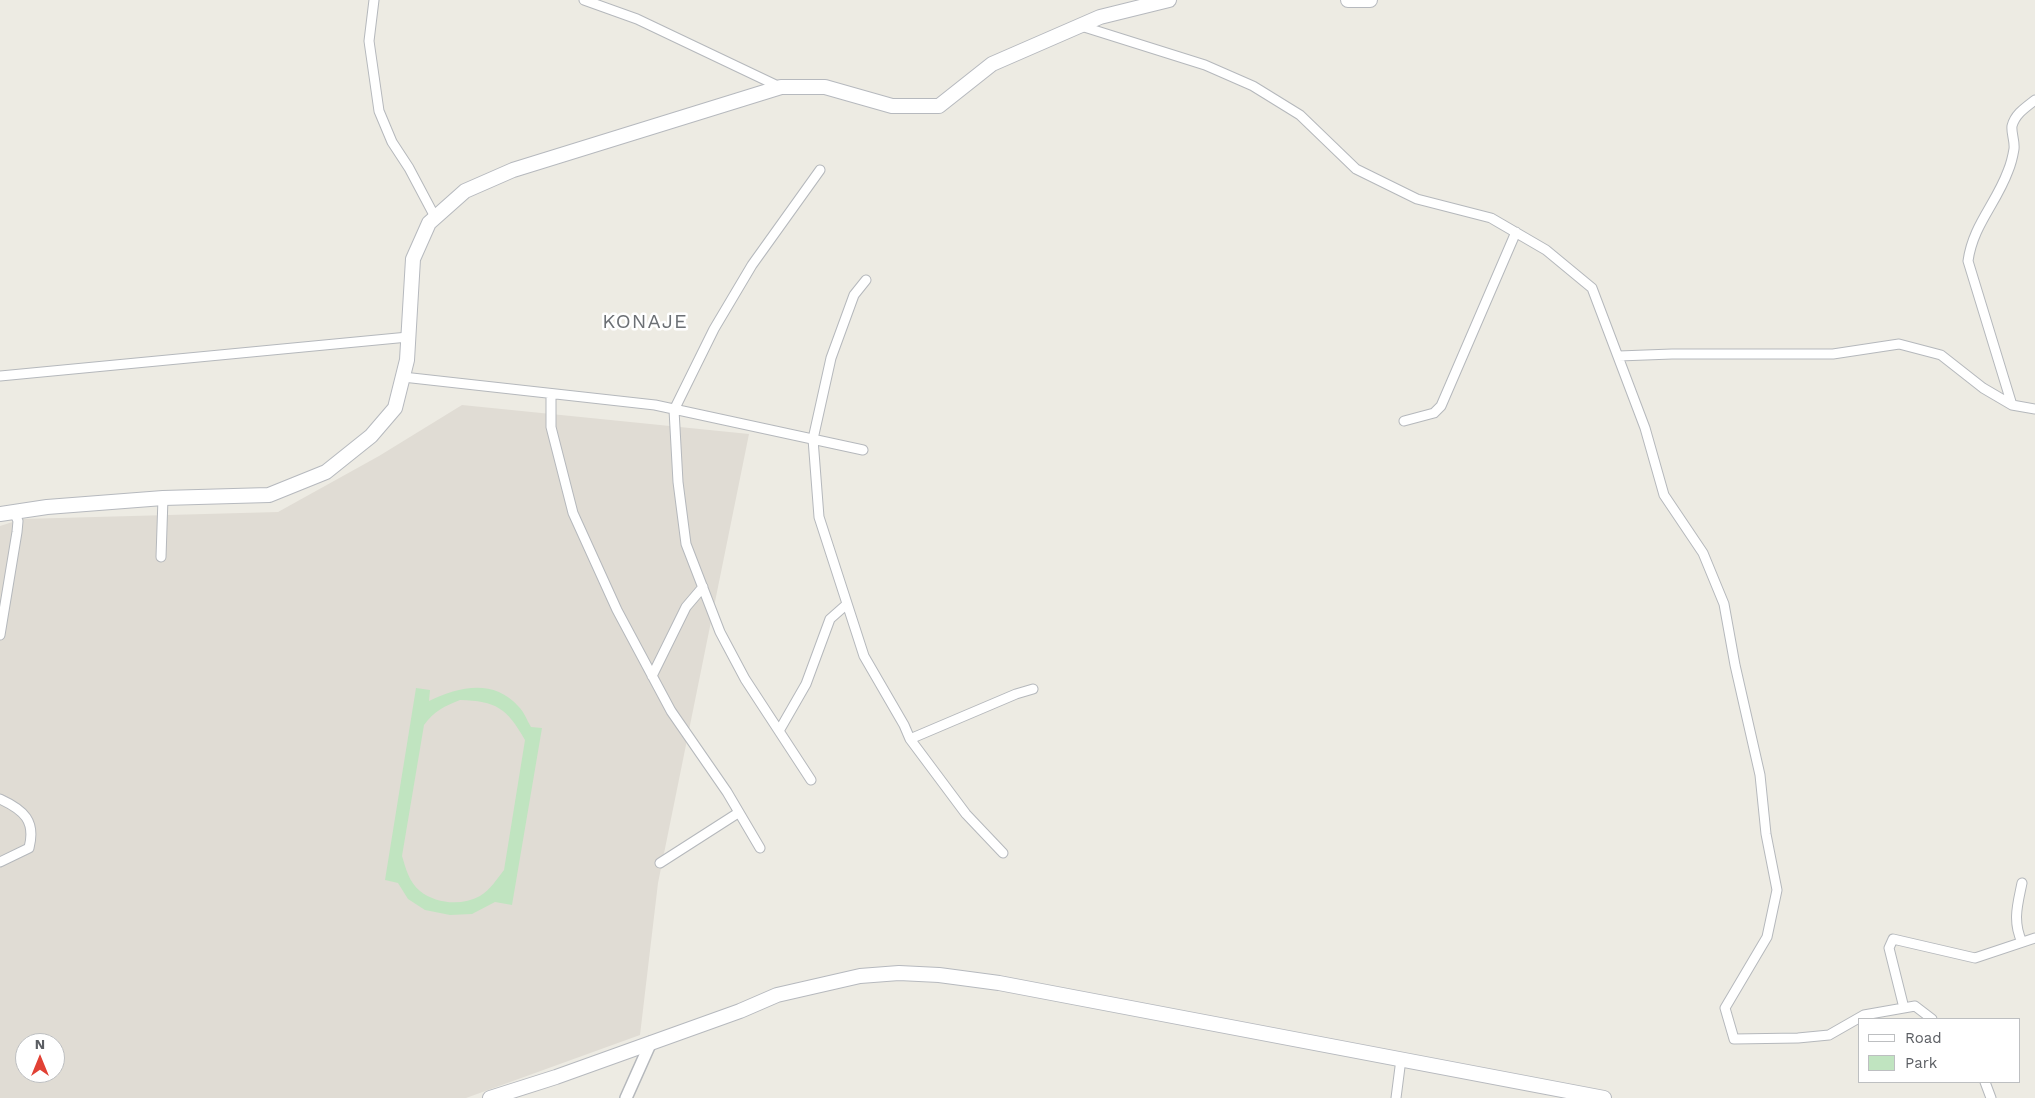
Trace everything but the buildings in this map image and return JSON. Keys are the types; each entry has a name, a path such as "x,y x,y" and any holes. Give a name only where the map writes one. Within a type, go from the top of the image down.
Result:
{"main road":[{"path":"4,514 47,507 163,498 270,495 326,472 371,436 394,408 407,360 413,259 429,223 465,191 513,170 781,87 825,87 892,106 939,106 992,64 1100,17 1169,0"},
{"path":"1348,0 1370,0"},
{"path":"490,1098 740,1011 778,995 860,976 899,973 939,975 999,983 1604,1098"}],"street":[{"path":"374,0 369,41 379,111 392,142 409,168 435,218"},
{"path":"584,0 637,19 781,87"},
{"path":"1080,26 1205,65 1253,86 1300,115 1356,170 1417,199 1491,218 1546,250 1592,288 1646,428 1664,495 1703,553 1724,604 1735,665 1760,775 1766,834 1777,890 1767,937 1725,1008 1734,1039 1798,1038 1829,1035 1858,1018"},
{"path":"2012,405 1968,261 1970,246 1977,228 1994,201 2008,170 2014,148 2012,126 2020,112 2035,100"},
{"path":"811,780 745,679 720,632 686,544 678,482 674,410 714,328 752,265 820,170"},
{"path":"1404,421 1434,414 1441,406 1516,232"},
{"path":"866,280 854,295 831,358 813,440 819,517 864,656 904,725 910,739 966,814 1003,853"},
{"path":"0,376 408,337"},
{"path":"1619,356 1672,354 1833,354 1899,344 1941,355 1983,388 2012,405 2035,409"},
{"path":"403,377 655,406 863,450"},
{"path":"551,394 551,427 573,513 617,610 671,711 727,792 760,848"},
{"path":"161,557 163,498"},
{"path":"0,635 18,521 4,514"},
{"path":"652,676 686,607 703,587"},
{"path":"779,731 806,684 830,619 847,604"},
{"path":"910,739 1016,694 1033,689"},
{"path":"0,799 16,806 26,816 31,826 29,848 0,862"},
{"path":"660,863 738,813"},
{"path":"2022,883 2015,914 2018,933 2022,942"},
{"path":"1904,1008 1890,948 1893,939 1975,958 2035,938"},
{"path":"1859,1018 1864,1015 1914,1006 1931,1018"},
{"path":"626,1098 652,1042"},
{"path":"1396,1098 1401,1059"},
{"path":"1985,1083 1991,1098"}],"shaded area":[{"path":"462,405 749,434 658,883 640,1035 466,1098 0,1098 0,526 22,519 278,512 379,456"}],"green space":[{"path":"416,688 430,690 429,701 452,692 476,688 498,692 509,698 521,709 531,727 542,728 512,905 495,902 472,914 450,915 425,910 408,899 398,883 385,880","holes":["460,700 483,702 499,708 512,720 525,740 504,870 490,888 480,896 465,901 441,901 426,895 413,884 402,856 424,725 432,716 445,707"]}],"district":[{"name":"KONAJE","path":"645,322"}]}
